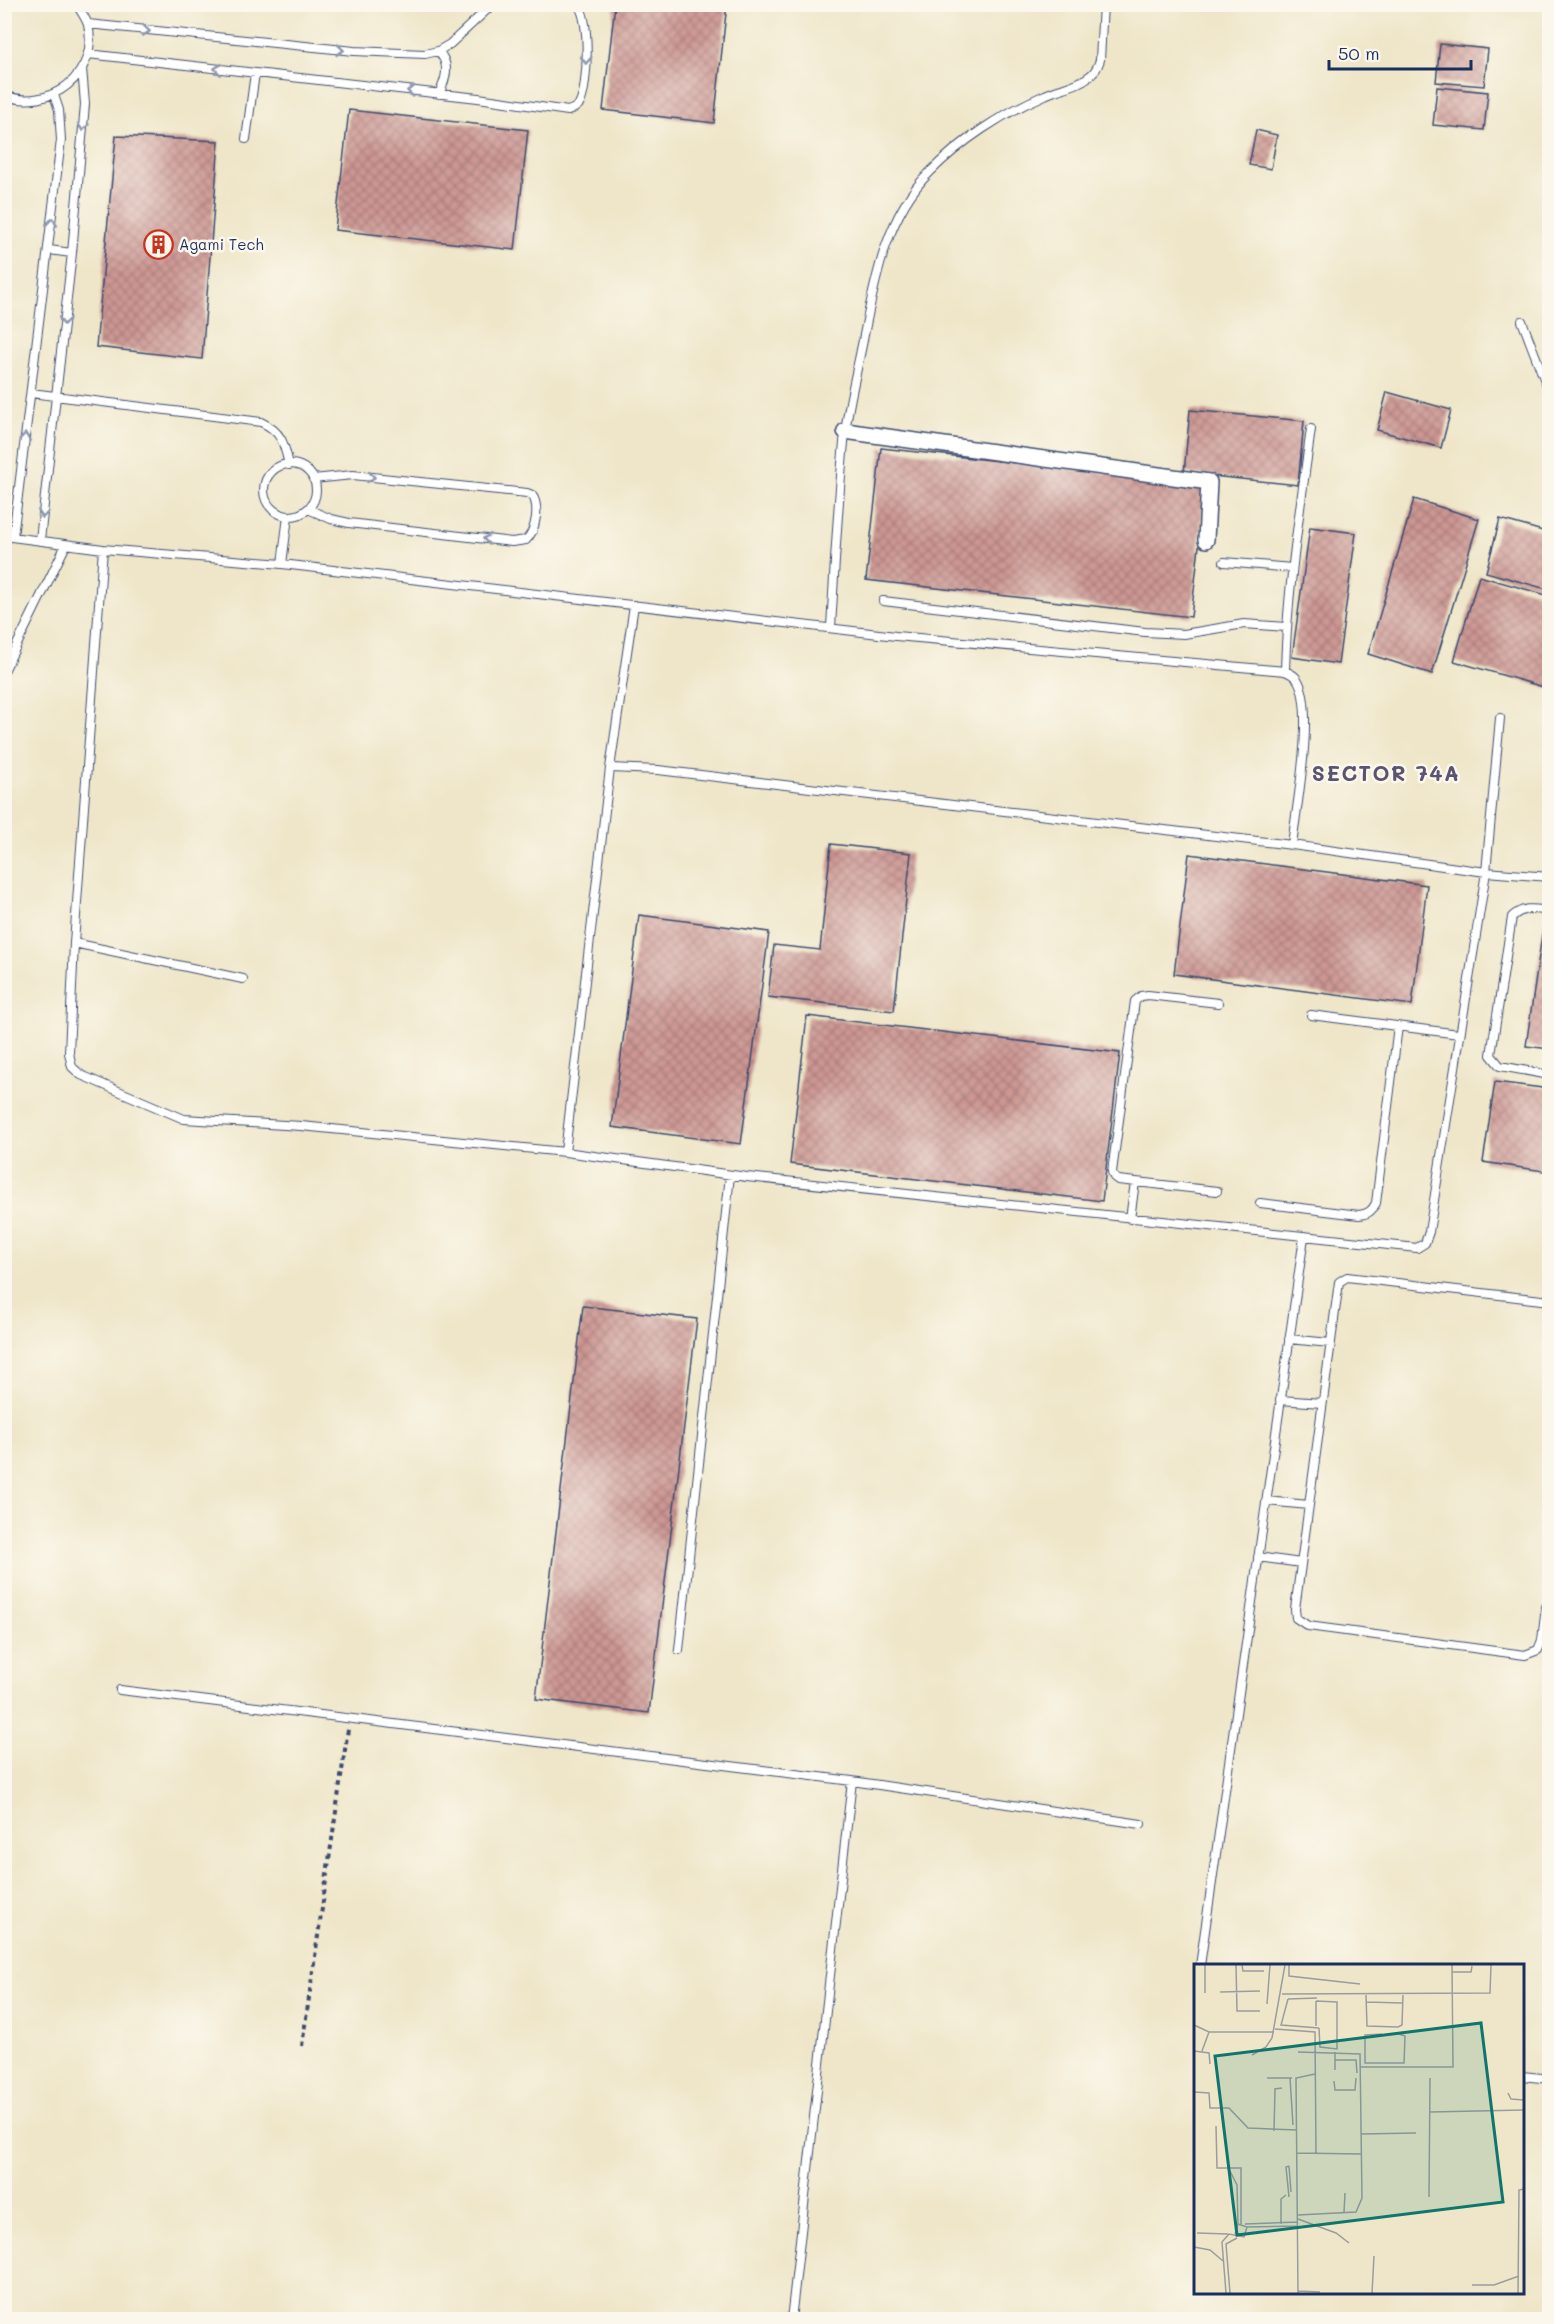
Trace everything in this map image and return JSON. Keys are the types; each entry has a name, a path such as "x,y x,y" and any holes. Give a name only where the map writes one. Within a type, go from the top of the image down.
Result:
{"street":[{"path":"845,431 1209,482 1206,540"}],"lane":[{"path":"4,95 15,99 35,100 54,95 70,84 82,68 88,54 88,24 77,4"},
{"path":"88,24 354,51 425,54 438,51 461,37 493,4"},
{"path":"88,54 439,94 562,111 574,109 580,102 585,82 587,51 584,15 577,4"},
{"path":"831,627 845,431 875,280 900,211 911,193 929,172 958,146 1044,95 1079,82 1098,67 1103,4"},
{"path":"438,51 445,60 447,69 446,79 439,94"},
{"path":"40,540 72,253 84,111 82,68"},
{"path":"246,139 255,73"},
{"path":"54,95 60,117 61,140 31,393 9,536 104,549 282,564 896,636 1286,671 1293,674 1301,687 1306,713 1292,845"},
{"path":"49,250 72,253"},
{"path":"1522,321 1550,394"},
{"path":"31,393 261,422 276,430 280,435 289,465"},
{"path":"1286,671 1286,627 1292,567 1311,429"},
{"path":"289,465 302,467 313,479 316,489 314,500 308,509 288,516 278,513 270,506 265,497 264,486 272,472 278,467 289,465"},
{"path":"308,509 331,519 349,523 512,542 526,540 532,533 534,523 536,502 532,495 527,493 340,474 313,479"},
{"path":"282,564 288,516"},
{"path":"4,671 66,545"},
{"path":"104,549 74,944 69,1053 74,1070 184,1119 301,1126 565,1152 730,1175 1304,1238 1413,1249 1422,1247 1429,1232 1486,872 1500,718"},
{"path":"1224,562 1292,567"},
{"path":"883,601 1145,632 1184,634 1209,631 1235,624 1286,627"},
{"path":"565,1152 610,768 634,605"},
{"path":"610,768 658,770 1292,845 1486,872 1550,877"},
{"path":"1550,911 1526,908 1519,910 1512,917 1491,1055 1500,1066 1550,1075"},
{"path":"74,944 243,979"},
{"path":"1216,1191 1118,1180 1112,1172 1135,1001 1141,996 1148,995 1218,1003"},
{"path":"1311,1015 1460,1034"},
{"path":"1260,1203 1359,1215 1372,1210 1376,1203 1398,1026"},
{"path":"680,1650 730,1175"},
{"path":"1130,1219 1135,1182"},
{"path":"1200,1964 1304,1238"},
{"path":"1546,1607 1542,1641 1538,1650 1525,1655 1308,1626 1296,1618 1301,1563 1339,1282 1347,1278 1550,1301"},
{"path":"1289,1339 1330,1343"},
{"path":"1280,1400 1322,1403"},
{"path":"1266,1501 1309,1505"},
{"path":"1258,1557 1301,1563"},
{"path":"120,1690 852,1781 1141,1824"},
{"path":"791,2319 852,1781"},
{"path":"1524,2076 1550,2079"}],"path":[{"path":"302,2046 350,1718"}],"building":[{"path":"615,4 727,4 714,123 603,110"},
{"path":"1440,44 1488,49 1484,86 1436,82"},
{"path":"1437,87 1488,92 1484,130 1433,125"},
{"path":"349,110 528,130 515,250 335,230"},
{"path":"1256,130 1277,135 1271,169 1249,165"},
{"name":"Agami Tech","path":"116,136 219,141 202,359 96,347"},
{"path":"1387,392 1451,410 1441,448 1377,430"},
{"path":"1190,410 1304,421 1298,485 1184,473"},
{"path":"881,448 1206,484 1191,617 866,580"},
{"path":"1414,499 1479,519 1432,674 1368,654"},
{"path":"1500,519 1550,533 1550,590 1486,572"},
{"path":"1310,527 1356,533 1338,664 1292,657"},
{"path":"1479,576 1550,596 1550,689 1454,661"},
{"path":"831,844 911,853 894,1011 768,997 774,945 820,950"},
{"path":"1189,854 1427,885 1412,1005 1174,974"},
{"path":"639,915 769,932 741,1144 612,1127"},
{"path":"1543,928 1550,928 1550,1049 1526,1046"},
{"path":"807,1016 1120,1053 1102,1201 790,1164"},
{"path":"1495,1082 1550,1089 1550,1172 1483,1162"},
{"path":"583,1306 697,1319 649,1713 536,1699"}],"place":[{"name":"Agami Tech","path":"158,244"}],"district":[{"name":"SECTOR 74A","path":"1386,772"}]}
